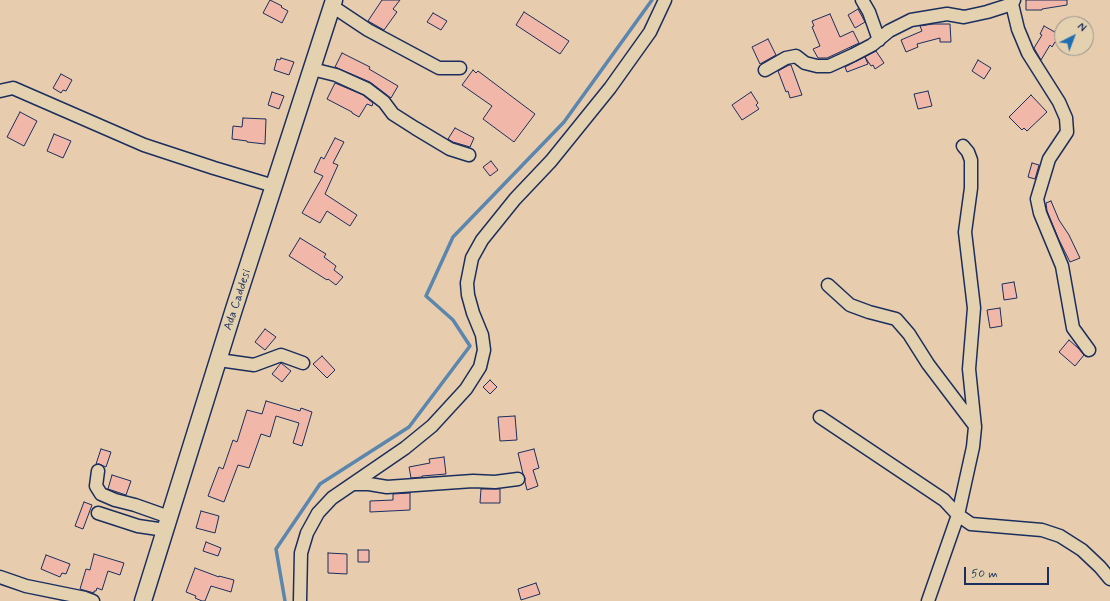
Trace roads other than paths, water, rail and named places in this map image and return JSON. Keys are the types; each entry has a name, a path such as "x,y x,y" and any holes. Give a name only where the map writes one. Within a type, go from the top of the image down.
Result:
{"main road":[{"name":"Ada Caddesi","path":"143,601 333,3"}],"street":[{"path":"300,601 301,553 307,533 318,513 332,498 405,448 432,426 466,389 480,367 484,350 482,335 472,313 467,283 472,258 482,240 515,198 551,161 610,88 650,32 665,0"},
{"path":"862,0 869,12 879,40"},
{"path":"765,70 786,58 796,56 805,63 817,66 830,66 872,45 889,31 911,20 947,14 964,17 987,12 1013,2 1018,29 1028,53 1059,102 1066,118 1067,132 1049,159 1037,199 1040,213 1062,266 1073,328 1089,350"},
{"path":"333,3 368,30 439,68 460,68"},
{"path":"312,69 336,75 367,90 384,102 393,114 450,149 469,155"},
{"path":"0,91 13,88 144,145 274,186"},
{"path":"928,601 958,515 974,447 975,427 969,369 974,308 965,232 971,188 971,160 968,152 963,146"},
{"path":"828,285 850,305 896,319 909,334 928,364 975,427"},
{"path":"219,360 254,365 281,356 303,363"},
{"path":"820,417 944,500 958,515 971,524 1042,530 1060,536 1082,550 1110,579"},
{"path":"98,471 96,486 101,494 115,500 135,504 167,524"},
{"path":"353,484 369,484 387,487 473,481 495,482 518,479"},
{"path":"98,513 138,526 167,524"},
{"path":"0,577 26,586 93,601"}],"waterway":[{"path":"285,601 276,549 320,484 409,427 470,346 453,320 426,296 453,237 564,122 652,0"}]}
